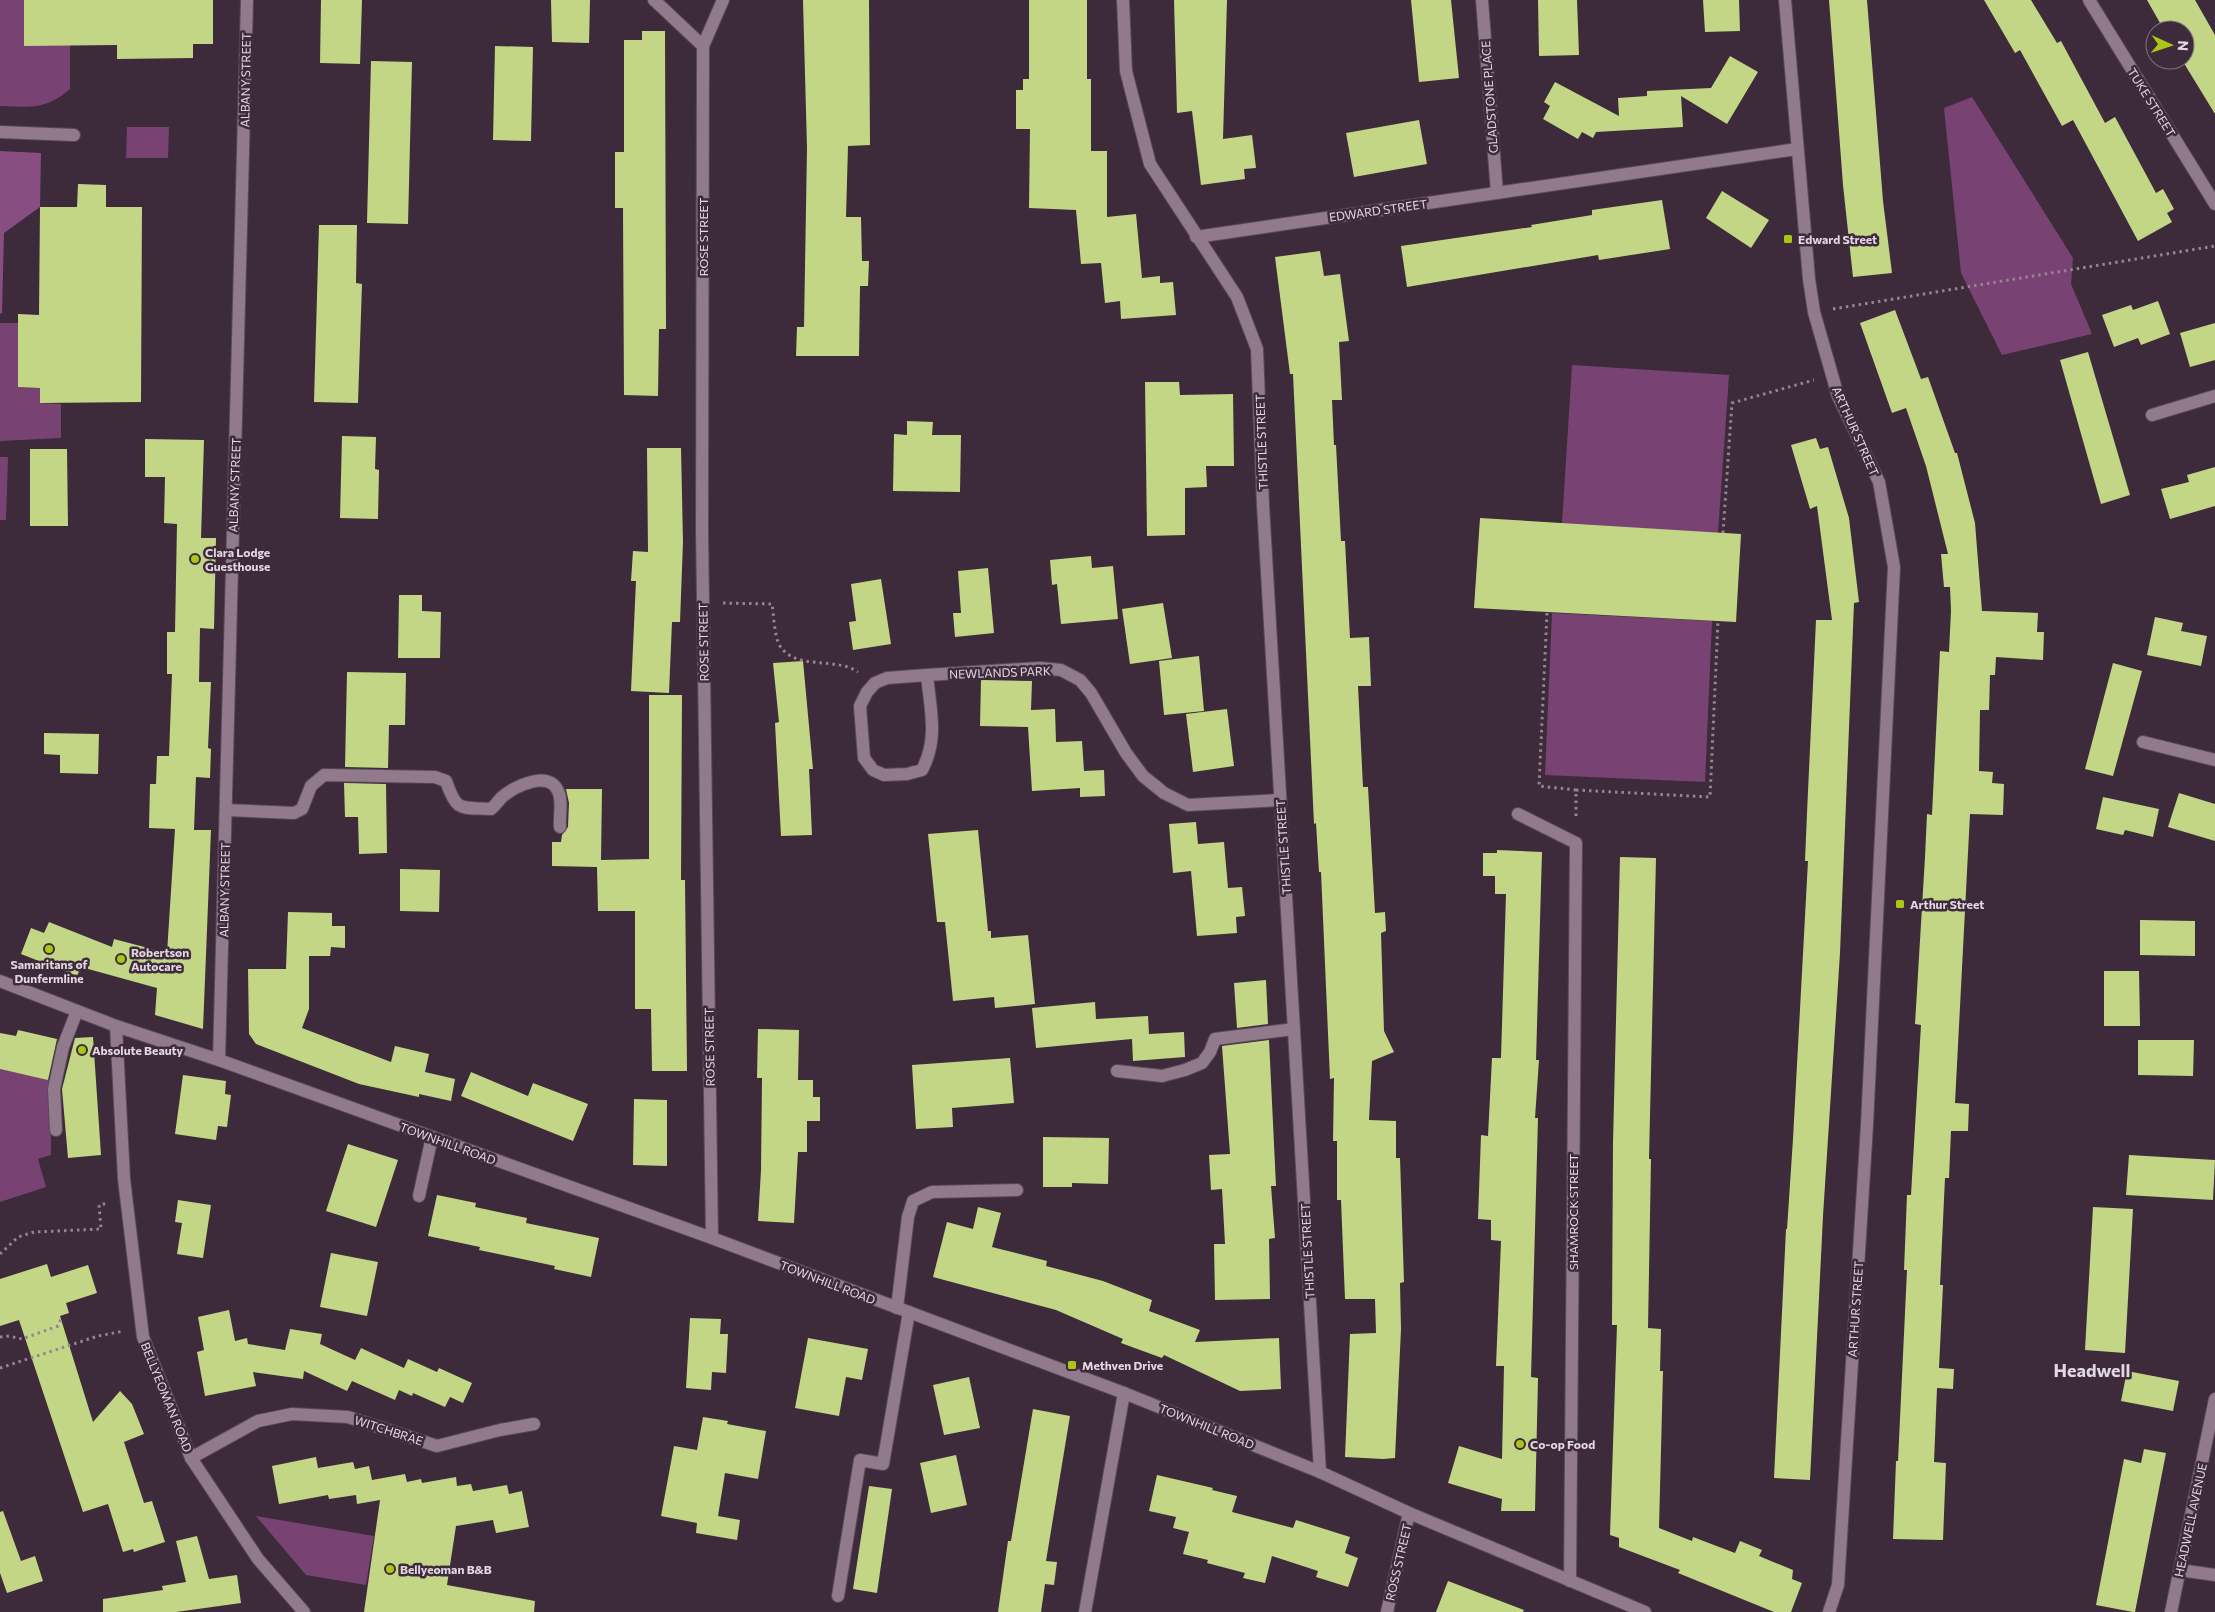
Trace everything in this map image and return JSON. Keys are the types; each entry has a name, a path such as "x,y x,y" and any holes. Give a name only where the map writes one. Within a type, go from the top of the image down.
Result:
{"street":[{"name":"ALBANY STREET","path":"219,1060 247,0"},
{"path":"654,0 703,46 723,0"},
{"name":"THISTLE STREET","path":"1123,0 1126,71 1150,164 1238,297 1257,349 1263,505 1320,1472"},
{"name":"GLADSTONE PLACE","path":"1482,0 1497,193"},
{"name":"ARTHUR STREET","path":"1785,0 1809,279 1814,312 1838,396 1879,482 1894,567 1867,1125 1838,1586 1829,1612"},
{"name":"TUKE STREET","path":"2089,0 2215,204"},
{"name":"ROSE STREET","path":"703,46 702,602 712,1238"},
{"path":"0,132 74,135"},
{"name":"EDWARD STREET","path":"1196,236 1797,149"},
{"path":"2152,415 2215,396"},
{"name":"NEWLANDS PARK","path":"875,683 887,678 927,675 1040,668 1061,670 1080,680 1143,776 1164,794 1188,805 1280,800"},
{"path":"875,683 867,692 860,706 864,758 873,770 884,775 906,774 922,770 929,757 933,741 927,675"},
{"path":"2143,742 2215,760"},
{"path":"226,810 294,813 302,809 311,786 324,775 435,777 446,781 454,803 459,807 491,809 502,798 522,786 532,782 545,781 554,786 559,792 560,827"},
{"path":"1518,814 1576,843"},
{"name":"SHAMROCK STREET","path":"1570,1581 1576,843"},
{"name":"TOWNHILL ROAD","path":"0,981 116,1026 219,1060 712,1238 1124,1393 1320,1472 1409,1513 1645,1612"},
{"path":"56,1130 54,1089 63,1047 77,1011"},
{"name":"BELLYEOMAN ROAD","path":"116,1026 124,1179 143,1337 191,1458 258,1559 304,1612"},
{"path":"1117,1071 1162,1076 1202,1063 1210,1052 1215,1038 1294,1029"},
{"path":"418,1196 432,1137"},
{"path":"897,1308 908,1217 913,1201 932,1192 1017,1190"},
{"path":"838,1596 860,1460 882,1464 909,1312"},
{"path":"1085,1612 1124,1393"},
{"name":"HEADWELL AVENUE","path":"2171,1612 2215,1399"},
{"name":"WITCHBRAE","path":"191,1458 258,1421 292,1414 348,1417 436,1446 500,1430 534,1424"},
{"name":"ROSS STREET","path":"1386,1612 1409,1513"},
{"path":"2180,1570 2215,1575"}],"path":[{"path":"1814,312 2215,246"},
{"path":"1723,533 1732,403 1831,373"},
{"path":"702,602 772,604 779,645 791,658 847,665 875,683"},
{"path":"1547,613 1539,786 1576,790 1710,797 1718,621"},
{"path":"1576,790 1576,843"},
{"path":"0,1254 18,1237 34,1232 101,1229 99,1204"},
{"path":"0,1337 9,1336 22,1339 58,1326 61,1319"},
{"path":"0,1368 98,1336 116,1333"}],"shaded area":[{"path":"0,0 24,0 70,45 70,89 53,101 29,107 0,106"},
{"path":"1972,97 2073,258 2071,284 2092,334 2002,355 1961,273 1944,108"},
{"path":"127,127 169,127 168,158 126,158"},
{"path":"0,151 41,153 40,207 4,233 2,314 0,313"},
{"path":"0,323 19,323 18,387 40,388 40,403 61,404 61,438 0,441"},
{"path":"1572,365 1729,375 1718,533 1562,524"},
{"path":"0,457 8,457 6,520 0,520"},
{"path":"1552,613 1712,621 1705,782 1545,775"},
{"path":"0,1069 50,1080 51,1155 38,1159 46,1187 0,1202"},
{"path":"256,1516 374,1536 366,1585 306,1575"}],"building":[{"path":"24,0 213,0 213,44 193,44 193,58 117,59 117,45 24,46"},
{"path":"321,0 362,0 360,64 320,63"},
{"path":"551,0 590,0 589,43 552,42"},
{"path":"803,0 869,0 870,145 848,146 846,217 861,217 862,261 869,261 868,286 860,286 859,356 796,356 797,327 804,327 807,148"},
{"path":"1029,0 1087,0 1087,79 1091,79 1091,151 1107,151 1107,217 1136,214 1142,278 1160,276 1160,283 1173,282 1176,315 1121,319 1120,301 1105,303 1101,263 1081,264 1076,210 1029,208 1030,129 1016,129 1016,90 1023,90 1023,79 1029,79"},
{"path":"1174,0 1227,0 1223,139 1252,135 1256,168 1244,169 1245,179 1201,185 1192,111 1177,113"},
{"path":"1411,0 1451,0 1459,78 1419,82"},
{"path":"1538,0 1577,0 1579,55 1539,56"},
{"path":"1703,0 1739,0 1740,31 1705,32"},
{"path":"1829,0 1867,0 1883,201 1892,273 1853,277 1843,185"},
{"path":"1984,0 2031,0 2057,43 2061,41 2105,123 2115,117 2156,193 2163,189 2174,209 2167,213 2172,222 2138,241 2073,120 2062,126 2020,50 2015,53"},
{"path":"2147,0 2195,0 2215,35 2215,114 2188,70 2195,70 2195,20 2158,20"},
{"path":"642,31 665,31 666,329 659,329 658,396 624,395 623,208 615,208 615,152 624,152 624,40 642,40"},
{"path":"495,46 533,47 531,141 493,140"},
{"path":"1730,56 1758,72 1727,124 1681,96 1683,127 1596,132 1593,138 1582,132 1578,139 1543,119 1550,106 1544,102 1555,82 1619,116 1618,98 1647,96 1647,91 1711,88"},
{"path":"371,61 412,62 408,224 367,223"},
{"path":"1419,120 1427,164 1354,177 1346,133"},
{"path":"78,184 106,185 106,207 142,207 141,402 40,403 40,388 18,387 18,314 39,315 40,207 77,207"},
{"path":"1722,191 1769,220 1751,248 1706,218"},
{"path":"1662,200 1670,249 1599,260 1598,255 1407,287 1401,246 1532,227 1531,225 1592,215 1592,210"},
{"path":"319,225 357,225 356,283 362,284 358,403 314,402"},
{"path":"1320,251 1324,276 1340,274 1349,341 1339,342 1342,400 1332,400 1334,445 1336,445 1341,541 1345,541 1350,638 1369,637 1371,686 1358,686 1363,787 1368,787 1375,913 1385,912 1386,931 1381,933 1384,1031 1394,1052 1372,1061 1369,1120 1396,1121 1396,1158 1400,1158 1404,1282 1400,1283 1401,1329 1395,1458 1383,1459 1345,1457 1350,1334 1376,1333 1375,1299 1345,1299 1341,1200 1337,1200 1337,1141 1333,1141 1334,1078 1330,1079 1321,872 1319,872 1316,823 1314,824 1293,374 1290,374 1275,257"},
{"path":"2158,301 2170,334 2141,345 2138,338 2114,347 2102,315 2131,305 2133,310"},
{"path":"1895,310 1921,379 1928,377 1955,453 1957,453 1975,523 1982,611 2038,613 2037,632 2044,632 2043,660 1996,657 1995,675 1990,675 1989,710 1980,710 1979,771 1993,772 1992,783 2004,784 2003,815 1970,814 1955,1103 1969,1104 1968,1131 1951,1131 1949,1178 1945,1178 1940,1285 1943,1285 1939,1368 1954,1369 1953,1389 1937,1388 1934,1462 1946,1463 1943,1540 1893,1539 1907,1270 1904,1270 1907,1195 1911,1195 1921,1025 1915,1024 1927,814 1932,815 1940,651 1949,652 1951,611 1950,587 1944,587 1941,554 1948,554 1926,466 1906,408 1892,413 1860,323"},
{"path":"2215,323 2215,360 2190,367 2180,333"},
{"path":"2088,352 2130,495 2101,504 2060,360"},
{"path":"1145,382 1179,382 1180,395 1233,394 1234,466 1206,466 1207,487 1185,488 1185,535 1147,536"},
{"path":"907,421 933,422 932,435 961,435 960,492 893,491 894,434 907,435"},
{"path":"342,436 376,437 375,469 379,470 378,519 340,518"},
{"path":"1816,438 1820,449 1828,447 1849,518 1859,602 1854,603 1840,953 1823,1216 1810,1480 1774,1478 1786,1229 1793,1139 1808,861 1805,861 1816,620 1832,620 1817,506 1810,509 1791,445"},
{"path":"145,439 204,440 201,538 216,538 214,629 200,628 199,682 211,682 208,748 211,749 210,778 196,777 194,830 211,830 203,1029 155,1015 157,988 81,967 77,976 21,954 31,928 44,933 49,922 112,947 114,939 167,953 175,829 149,828 150,784 156,784 157,756 169,756 172,674 167,674 167,632 175,632 177,524 164,523 165,477 145,477"},
{"path":"647,448 681,448 683,542 680,622 672,622 669,693 631,691 636,581 631,581 633,551 648,552"},
{"path":"30,449 67,449 68,526 30,526"},
{"path":"2215,467 2215,506 2170,519 2161,489 2189,482 2187,475"},
{"path":"1480,518 1741,534 1736,622 1474,608"},
{"path":"1091,556 1092,568 1113,566 1118,619 1061,624 1057,584 1052,585 1050,560"},
{"path":"988,568 994,633 955,637 953,613 961,613 958,571"},
{"path":"881,579 891,644 853,650 849,622 856,621 851,584"},
{"path":"399,595 422,595 422,611 441,612 440,658 398,658"},
{"path":"1163,603 1172,658 1130,664 1122,609"},
{"path":"2155,617 2183,623 2181,631 2207,636 2201,666 2147,655"},
{"path":"1199,656 1204,711 1164,715 1159,661"},
{"path":"803,661 813,769 809,769 812,835 781,836 775,723 779,722 773,663"},
{"path":"2113,663 2142,671 2113,776 2085,769"},
{"path":"347,672 406,673 405,725 389,725 388,768 345,767"},
{"path":"981,680 1032,681 1031,710 1055,709 1056,742 1082,741 1084,771 1104,770 1105,796 1080,797 1080,788 1032,791 1028,727 980,726"},
{"path":"649,695 682,695 681,880 685,880 687,1071 652,1071 651,1009 635,1009 635,911 598,911 597,867 552,866 552,842 561,842 562,835 568,827 569,803 566,789 602,789 601,860 649,859"},
{"path":"1227,709 1234,766 1193,772 1186,714"},
{"path":"44,733 99,734 98,774 60,773 60,755 44,754"},
{"path":"344,783 386,784 387,853 359,854 358,817 345,817"},
{"path":"2179,793 2215,804 2215,841 2168,827"},
{"path":"2103,797 2159,809 2153,837 2125,830 2123,835 2096,829"},
{"path":"1196,822 1198,844 1224,842 1228,888 1242,887 1245,916 1236,917 1237,933 1197,936 1191,871 1173,873 1169,824"},
{"path":"978,830 988,931 991,931 991,938 1028,935 1035,1004 995,1008 994,997 953,1001 945,922 937,922 928,834"},
{"path":"1497,850 1542,852 1536,1060 1539,1060 1535,1118 1538,1118 1531,1377 1538,1378 1535,1511 1501,1511 1502,1499 1448,1483 1459,1446 1502,1459 1504,1366 1496,1366 1501,1241 1491,1240 1491,1220 1478,1219 1481,1135 1488,1136 1492,1058 1501,1058 1506,894 1495,894 1495,876 1483,876 1483,853 1497,853"},
{"path":"1620,857 1656,858 1649,1159 1651,1159 1648,1328 1661,1329 1660,1371 1663,1371 1659,1528 1692,1541 1693,1537 1735,1553 1740,1541 1762,1550 1759,1556 1793,1570 1792,1579 1802,1583 1791,1612 1774,1612 1678,1573 1680,1570 1619,1547 1619,1538 1610,1535 1617,1325 1612,1325 1613,1143"},
{"path":"400,869 440,870 439,912 400,911"},
{"path":"288,912 332,913 332,926 345,926 345,948 331,947 330,956 309,956 309,1009 302,1028 391,1062 395,1046 429,1054 425,1072 455,1079 451,1101 419,1094 419,1097 359,1084 256,1044 249,1034 248,969 286,969"},
{"path":"2140,920 2195,921 2195,956 2140,955"},
{"path":"2104,971 2139,971 2140,1026 2104,1026"},
{"path":"1266,980 1268,1024 1237,1028 1234,983"},
{"path":"1095,1002 1096,1019 1148,1016 1149,1034 1184,1032 1185,1057 1133,1061 1132,1039 1036,1048 1032,1008"},
{"path":"758,1029 799,1030 798,1080 813,1080 813,1097 820,1097 820,1121 807,1121 807,1152 798,1152 794,1223 758,1221 761,1170 762,1078 757,1078"},
{"path":"18,1030 57,1039 48,1080 0,1069 0,1033 16,1036"},
{"path":"93,1037 101,1155 68,1158 62,1089 75,1038"},
{"path":"1269,1040 1276,1186 1271,1186 1275,1238 1269,1239 1270,1299 1215,1300 1214,1244 1225,1244 1222,1189 1211,1190 1209,1155 1230,1154 1222,1046"},
{"path":"2138,1040 2194,1040 2193,1076 2138,1075"},
{"path":"1010,1058 1014,1103 952,1108 953,1127 916,1129 912,1065"},
{"path":"471,1072 528,1096 533,1083 588,1104 573,1141 461,1096"},
{"path":"183,1075 226,1081 225,1094 231,1095 227,1127 218,1126 216,1140 175,1134"},
{"path":"634,1099 667,1100 667,1166 633,1165"},
{"path":"1043,1137 1109,1138 1108,1184 1072,1183 1072,1187 1043,1187"},
{"path":"348,1144 398,1160 376,1227 326,1211"},
{"path":"2129,1155 2215,1160 2213,1200 2126,1195"},
{"path":"437,1195 476,1203 475,1207 527,1218 526,1223 599,1238 591,1277 554,1269 555,1266 479,1250 480,1247 428,1236"},
{"path":"178,1200 211,1205 203,1258 177,1254 182,1223 175,1222"},
{"path":"978,1207 1001,1213 992,1247 1047,1261 1046,1266 1103,1281 1152,1300 1149,1311 1200,1330 1195,1342 1279,1338 1281,1389 1240,1391 1164,1355 1162,1358 1121,1343 1123,1339 1056,1310 933,1277 947,1222 973,1229"},
{"path":"2093,1207 2133,1209 2125,1353 2085,1350"},
{"path":"331,1253 378,1262 367,1316 320,1307"},
{"path":"47,1264 51,1277 88,1265 97,1293 66,1303 69,1313 60,1316 93,1422 120,1391 132,1404 144,1434 124,1442 144,1503 152,1501 165,1542 134,1552 133,1549 123,1552 108,1504 83,1512 19,1320 0,1326 0,1279"},
{"path":"229,1310 235,1341 247,1338 248,1344 285,1350 290,1329 322,1334 320,1344 355,1360 361,1348 404,1368 408,1359 437,1372 439,1368 472,1383 463,1403 450,1397 445,1407 413,1393 412,1396 399,1390 395,1400 352,1381 347,1391 304,1371 303,1379 253,1372 256,1386 205,1396 197,1352 204,1350 198,1317"},
{"path":"690,1318 721,1319 720,1334 728,1334 726,1373 712,1372 711,1390 686,1388"},
{"path":"808,1338 868,1349 862,1380 846,1377 839,1416 795,1408"},
{"path":"2127,1371 2179,1381 2173,1411 2121,1401"},
{"path":"969,1377 980,1428 944,1435 933,1385"},
{"path":"1033,1409 1070,1416 1046,1561 1057,1562 1054,1585 1045,1584 1041,1612 998,1612 1008,1541 1011,1541"},
{"path":"703,1417 728,1421 727,1424 766,1431 758,1479 725,1473 718,1516 740,1520 737,1540 696,1533 697,1523 661,1516 674,1446 697,1450"},
{"path":"2144,1449 2166,1453 2135,1612 2133,1612 2096,1605 2124,1459 2141,1463"},
{"path":"956,1455 967,1505 931,1513 920,1463"},
{"path":"316,1457 318,1468 353,1462 355,1469 369,1466 372,1480 405,1474 407,1482 421,1479 422,1483 456,1477 457,1486 471,1484 473,1491 507,1485 509,1494 522,1491 529,1527 496,1533 493,1520 456,1526 447,1585 535,1601 534,1612 364,1612 380,1500 357,1504 356,1495 329,1499 328,1495 279,1504 272,1466"},
{"path":"1157,1475 1213,1488 1212,1490 1237,1496 1232,1512 1293,1528 1296,1520 1350,1537 1345,1553 1358,1558 1348,1587 1316,1577 1318,1571 1272,1556 1265,1583 1243,1578 1245,1573 1207,1563 1208,1560 1183,1554 1189,1532 1173,1528 1176,1517 1149,1511"},
{"path":"869,1486 892,1489 877,1593 853,1589"},
{"path":"3,1511 21,1561 35,1556 43,1581 7,1593 0,1573 0,1512"},
{"path":"197,1536 209,1579 237,1575 241,1603 176,1612 103,1612 103,1599 163,1590 162,1586 186,1582 176,1541"},
{"path":"1448,1581 1524,1610 1523,1612 1436,1612"}],"place":[{"name":"Edward Street","path":"1788,239"},
{"name":"Clara Lodge Guesthouse","path":"195,559"},
{"name":"Arthur Street","path":"1900,904"},
{"name":"Samaritans of Dunfermline","path":"49,949"},
{"name":"Robertson Autocare","path":"121,959"},
{"name":"Absolute Beauty","path":"82,1050"},
{"name":"Methven Drive","path":"1072,1365"},
{"name":"Co-op Food","path":"1520,1444"},
{"name":"Bellyeoman B&B","path":"390,1569"}],"district":[{"name":"Headwell","path":"2092,1370"}]}
